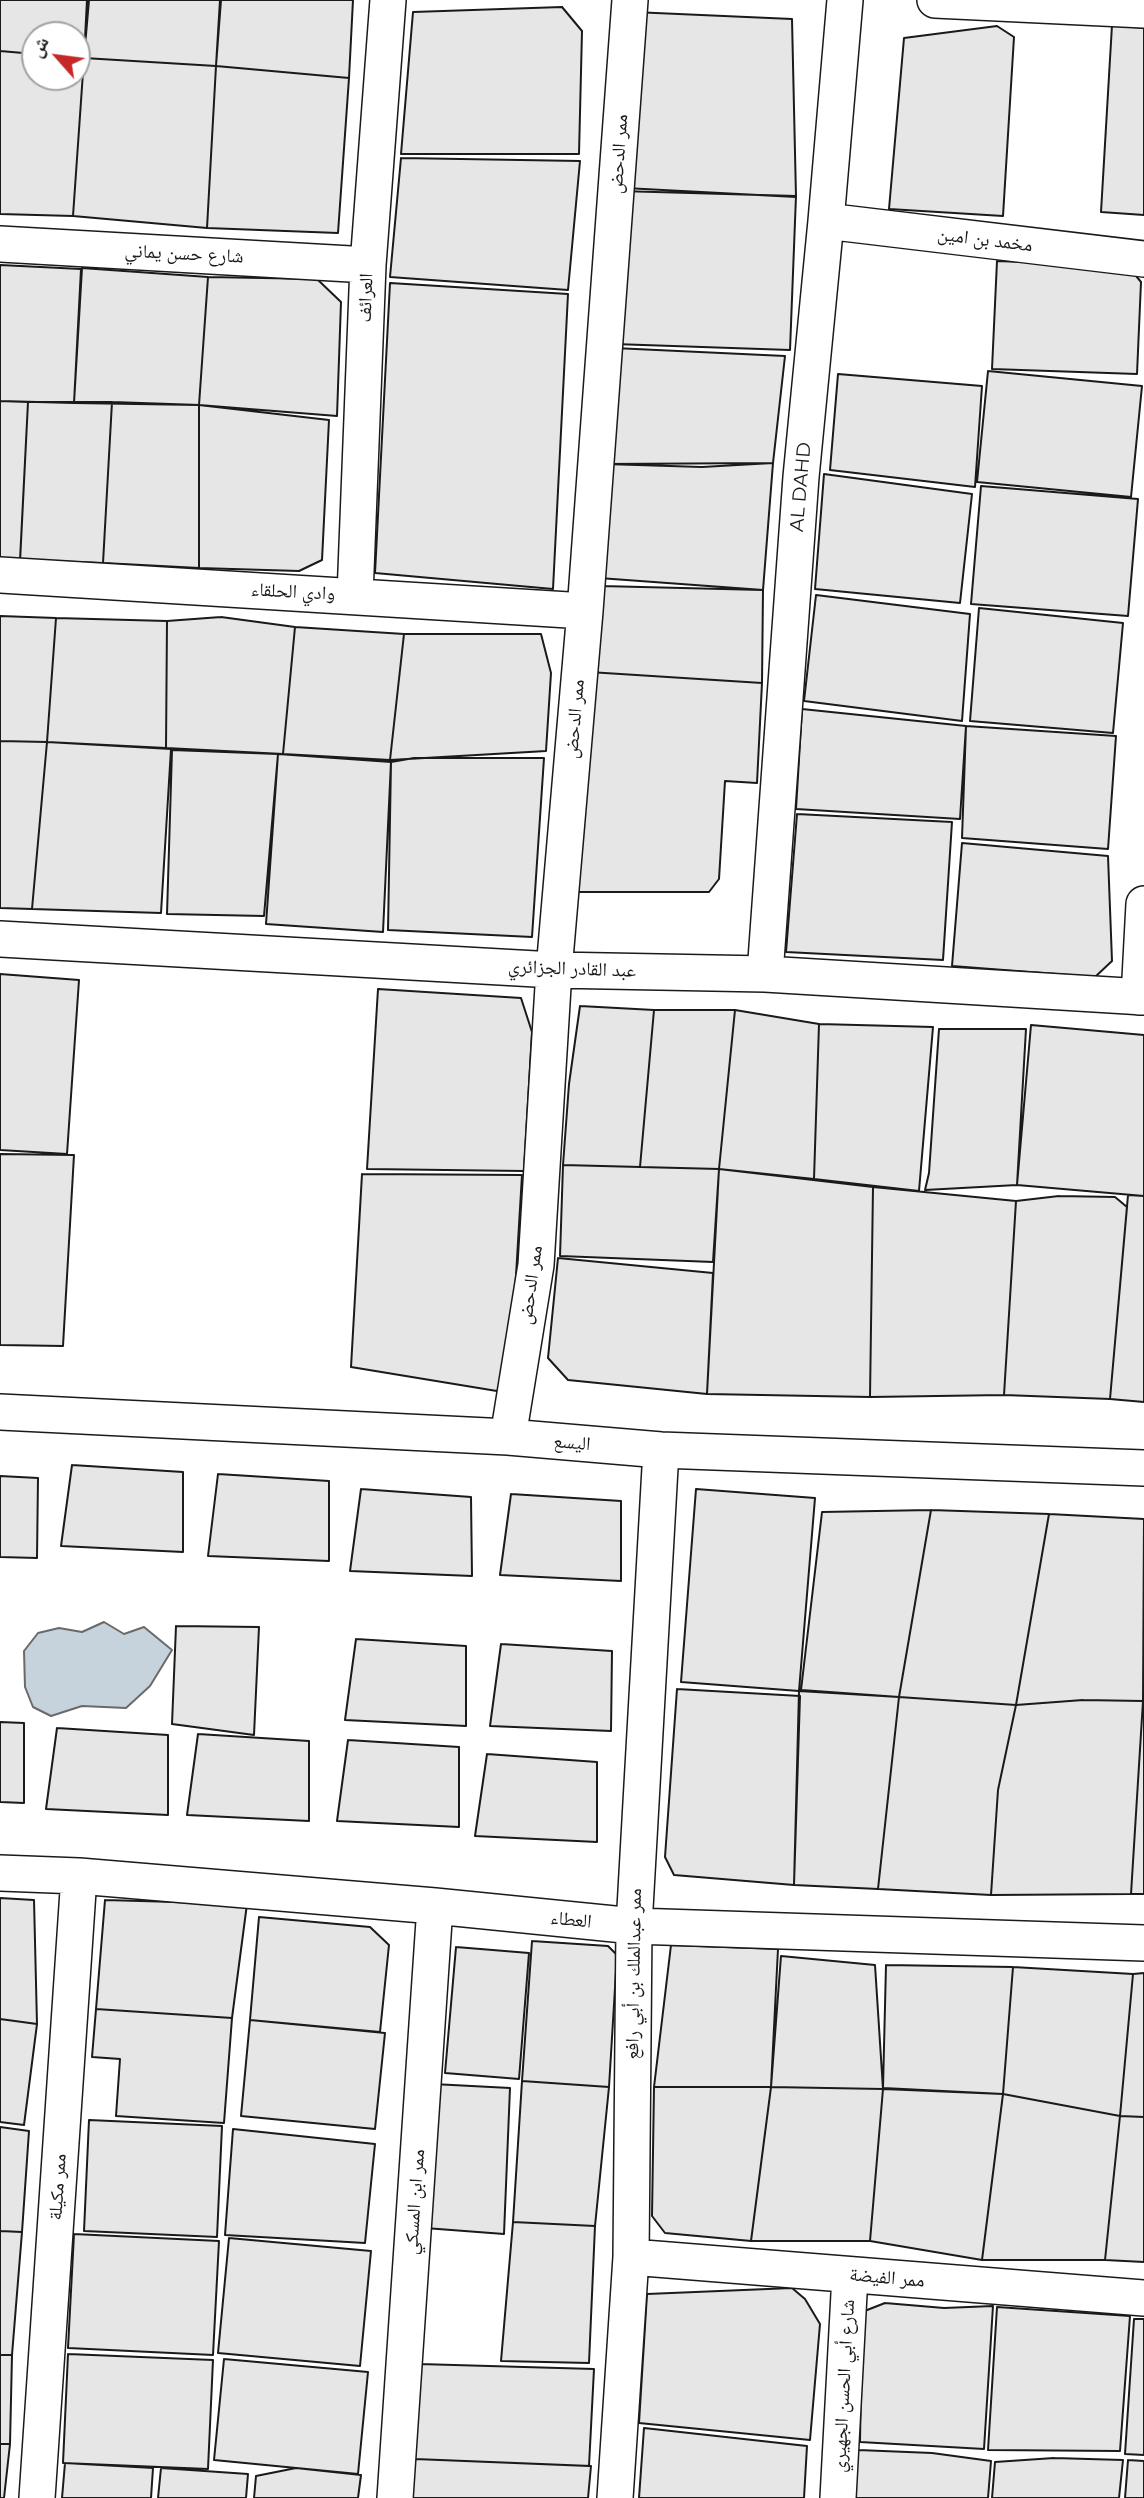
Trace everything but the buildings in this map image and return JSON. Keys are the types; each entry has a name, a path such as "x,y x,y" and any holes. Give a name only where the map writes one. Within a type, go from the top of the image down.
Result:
{"street":[{"name":"العرائف","path":"355,596 368,265 388,0"},
{"name":"ممر الدحض","path":"508,1437 536,1265 554,970 585,611 630,0"},
{"name":"AL DAHD","path":"765,974 801,477 827,221 845,0"},
{"path":"935,0 1144,10"},
{"name":"مخمد بن امين","path":"827,221 1144,259"},
{"name":"شارع حسن يماني","path":"0,244 368,265"},
{"name":"وادي الحلقاء","path":"0,575 585,611"},
{"path":"1141,997 1144,904"},
{"name":"عبد القادر الجزائري","path":"0,939 554,970 765,974 1141,997"},
{"name":"اليسع","path":"0,1412 508,1437 662,1450 1144,1468"},
{"name":"ممر عبدالملك بن أبي رافع","path":"615,2498 631,2257 634,1926 662,1450"},
{"name":"العطاء","path":"0,1873 79,1876 634,1926 1144,1943"},
{"name":"ممر مكيلة","path":"37,2498 79,1876"},
{"name":"ممر ابن المسكي","path":"395,2498 435,1906"},
{"name":"ممر الفيضة","path":"631,2257 1144,2298"},
{"name":"شارع أبي الحسن الجهيري","path":"838,2498 850,2275"}],"shaded area":[{"path":"104,1622 124,1634 144,1627 172,1650 150,1686 126,1708 82,1706 51,1716 33,1707 25,1687 24,1651 38,1633 59,1628 82,1632"}]}
